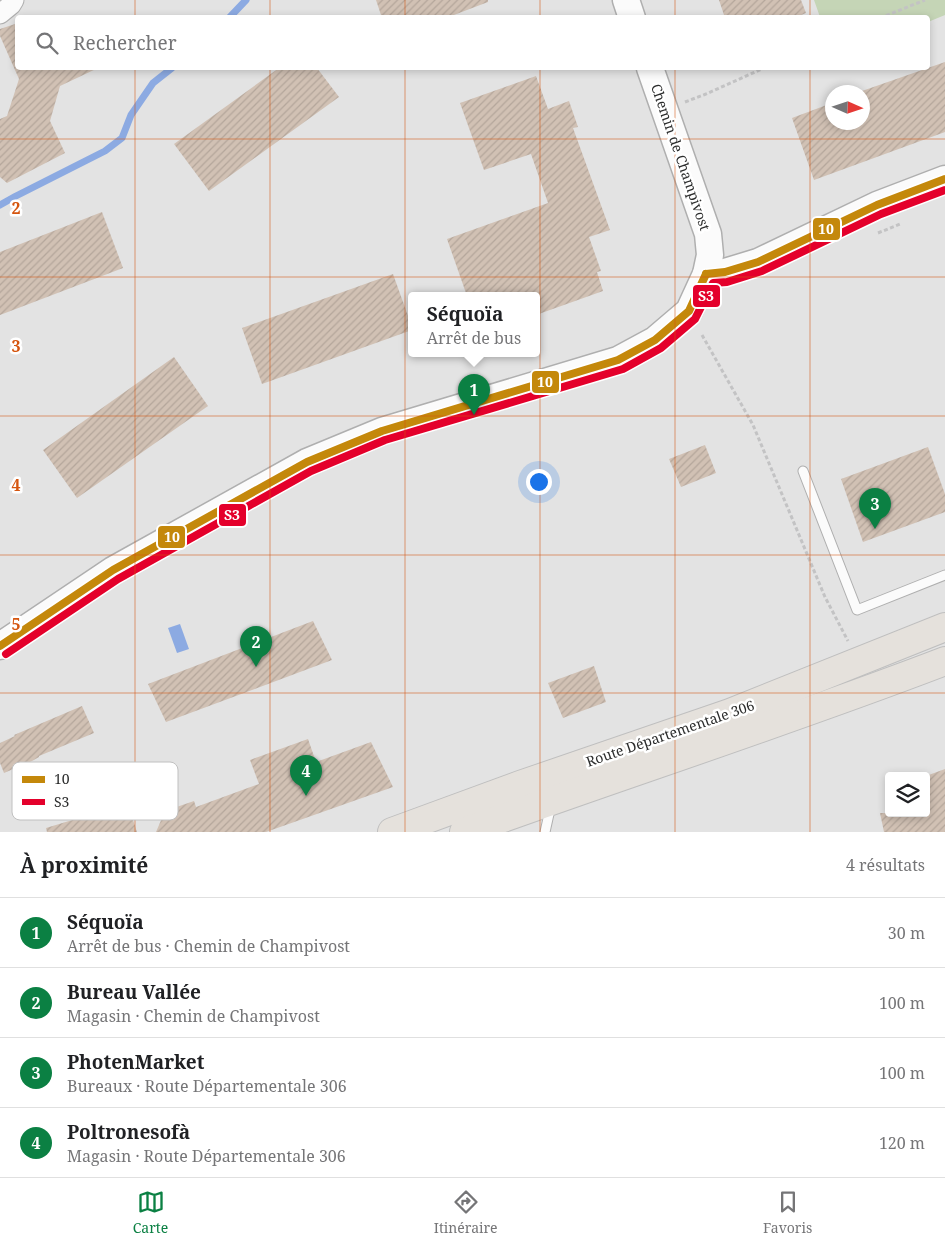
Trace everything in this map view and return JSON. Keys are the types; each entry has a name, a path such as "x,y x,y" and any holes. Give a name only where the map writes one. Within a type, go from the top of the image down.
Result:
{"main road":[{"name":"Route Départementale 306","path":"392,832 529,782 730,713 945,628"},
{"name":"Route Départementale 306","path":"464,832 945,662"}],"street":[{"path":"0,14 14,0"},
{"path":"626,0 631,15"},
{"name":"Chemin de Champivost","path":"0,646 113,570 307,462 382,431 618,360 655,340 689,311 706,274 710,255 708,234 651,70"},
{"path":"706,274 725,272 758,262 877,206 945,179"}],"lane":[{"path":"802,471 857,610 945,575"},
{"path":"546,832 552,800"}],"path":[{"path":"888,15 925,0"},
{"path":"680,104 760,70"},
{"path":"702,335 753,425 825,597 859,662"}],"green space":[{"path":"814,0 945,0 945,15 930,21 930,15 819,15"}],"water":[{"path":"180,624 189,649 177,653 168,628"}],"building":[{"path":"376,0 488,0 488,2 454,15 381,15"},
{"path":"719,0 801,0 806,13 801,15 724,15"},
{"path":"15,24 15,70 0,36 0,29"},
{"path":"945,62 945,132 814,180 792,118 825,106 825,130 870,130 870,88 922,70 930,70 930,67"},
{"path":"15,70 94,70 60,86 50,121 65,153 7,183 0,177 0,119 7,116 19,79"},
{"path":"276,70 319,70 339,97 209,191 174,144"},
{"path":"536,76 548,109 569,101 578,127 573,128 610,230 589,237 601,271 597,272 603,291 540,314 540,292 466,292 447,239 548,203 531,154 484,170 460,103"},
{"path":"102,212 123,268 0,315 0,252"},
{"path":"393,274 408,316 408,331 262,384 242,328"},
{"path":"174,357 208,406 77,498 43,450"},
{"path":"705,445 716,473 681,487 669,459"},
{"path":"928,447 945,494 945,512 863,542 841,479"},
{"path":"313,621 332,660 166,722 148,684"},
{"path":"594,666 606,702 563,718 548,683"},
{"path":"82,706 94,733 39,756 30,762 12,762 12,770 4,773 0,763 0,743 14,735"},
{"path":"308,739 316,762 371,742 393,787 266,832 156,832 161,820 178,820 178,807 194,801 196,807 259,784 250,760"},
{"path":"945,769 945,832 884,832 880,813 885,813 885,817 930,817 930,775"},
{"path":"72,820 133,820 137,832 47,832 46,828"}],"waterway":[{"path":"232,15 246,0"},
{"path":"0,205 105,151 122,138 131,115 153,83 169,70"}],"transit line":[{"name":"10","path":"706,274 725,272 758,262 877,205 945,179"},
{"name":"S3","path":"6,654 118,579 311,471 385,440 623,369 661,348 695,319 713,283 727,282 762,271 881,214 945,190"},
{"name":"10","path":"0,646 113,570 307,462 382,431 618,360 655,340 689,311 706,274"}],"place":[{"name":"Séquoïa","path":"474,415"},
{"name":"PhotenMarket","path":"875,529"},
{"name":"Bureau Vallée","path":"256,667"},
{"name":"Poltronesofà","path":"306,796"}]}
